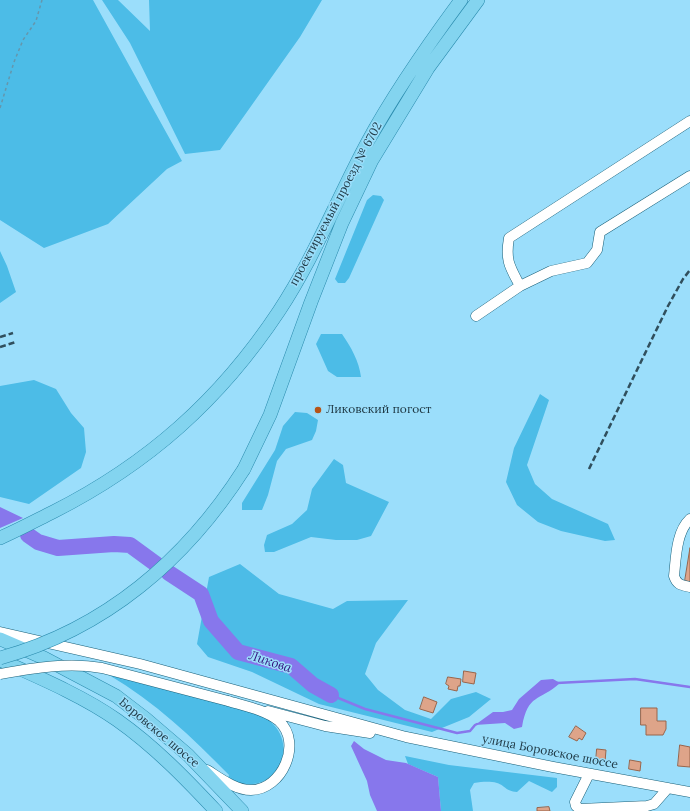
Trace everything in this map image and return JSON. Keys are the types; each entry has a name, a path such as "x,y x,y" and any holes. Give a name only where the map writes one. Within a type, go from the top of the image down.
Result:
{"main road":[{"name":"проектируемый проезд № 6702","path":"0,538 71,503 128,468 176,431 216,392 248,354 279,311 310,259 349,178 386,109 410,71 461,0"},
{"name":"проектируемый проезд № 6702","path":"0,659 40,645 69,632 94,618 147,582 170,561 207,521 229,494 244,469 270,415 311,302 342,223 372,160 428,68 478,0"},
{"name":"Боровское шоссе","path":"0,639 44,658 116,696 146,719 196,763 242,811"},
{"name":"Боровское шоссе","path":"0,659 86,702 117,720 145,742 187,780 216,811"}],"street":[{"path":"520,286 508,264 507,250 509,238 690,121"},
{"path":"476,316 520,286 551,271 587,263 597,250 600,232 690,176"},
{"path":"690,519 683,527 681,534 674,576 675,581 679,585 690,587"},
{"path":"0,632 140,664 406,737"},
{"path":"0,674 56,666 86,666 102,668 325,726 406,737"},
{"path":"196,763 228,782 244,789 252,790 261,788 270,783 278,777 284,768 288,756 288,739 286,732 280,723 268,714 228,700"},
{"name":"улица Боровское шоссе","path":"406,737 589,774 690,792"},
{"path":"589,774 574,802 580,809 647,806 654,804 668,788"}],"path":[{"path":"0,108 14,62 23,40 36,21 42,0"}],"shaded area":[{"path":"0,0 93,0 182,161 167,169 108,224 44,248 0,220"},
{"path":"102,0 118,0 150,31 149,0 322,0 300,37 220,150 185,154 130,43"},
{"path":"373,195 381,196 384,200 349,278 345,283 338,283 335,279 367,200"},
{"path":"0,251 16,292 0,303"},
{"path":"321,334 342,334 354,354 361,377 337,377 328,371 316,344"},
{"path":"34,380 56,389 71,413 84,428 86,452 81,468 29,504 0,497 0,386"},
{"path":"540,394 549,400 527,465 535,484 552,499 608,524 615,540 605,541 561,531 538,522 517,505 506,482 514,448"},
{"path":"295,412 307,413 318,420 316,431 312,440 286,449 277,461 268,495 262,510 242,510 242,503 275,450 283,426"},
{"path":"334,459 343,465 346,483 389,502 371,536 357,540 336,540 311,537 274,552 265,552 264,545 267,535 292,524 307,510 312,489"},
{"path":"0,507 23,518 0,528"},
{"path":"240,564 279,594 333,609 347,601 408,600 376,643 365,674 378,690 405,710 431,719 451,699 476,692 491,699 469,717 432,732 319,704 252,672 208,657 197,644 209,577"},
{"path":"109,675 251,712 271,720 280,733 283,746 282,758 277,770 269,778 257,783 243,784 228,778 229,775 201,747 157,708 126,685"},
{"path":"553,679 560,683 531,703 524,716 522,727 514,729 505,723 475,725 493,712 512,710 519,699 541,680"},
{"path":"354,741 364,749 386,760 406,763 438,777 441,811 377,811 370,795 367,781 351,746"},
{"path":"405,756 449,765 557,778 557,787 552,792 529,781 517,792 510,791 497,783 474,783 470,790 473,811 441,811 438,777 408,764"}],"building":[{"path":"690,548 690,582 685,581"},
{"path":"464,671 476,673 474,684 463,682"},
{"path":"448,677 461,679 460,686 458,686 457,691 448,689 449,686 446,684"},
{"path":"424,697 437,702 433,713 420,709"},
{"path":"641,708 657,708 657,721 666,721 666,729 663,735 646,735 646,725 641,725"},
{"path":"576,726 586,733 582,740 579,738 577,741 569,737"},
{"path":"680,745 690,747 690,767 678,766"},
{"path":"597,749 606,750 605,762 596,761"},
{"path":"630,760 641,762 640,771 629,769"},
{"path":"549,807 550,811 537,811 537,808"}],"waterway":[{"name":"Ликова","path":"28,535 38,542 58,548 114,544 130,545 156,564"},
{"name":"Ликова","path":"169,573 201,594 211,621 238,652 291,666 313,685 331,695"},
{"path":"557,683 635,679 690,687"},
{"path":"331,695 365,709 457,733 470,731 477,724"}],"railway":[{"path":"589,469 668,306 683,279 690,270"},
{"path":"0,337 13,333"},
{"path":"0,347 16,342"}],"place":[{"name":"Ликовский погост","path":"318,410"}]}
